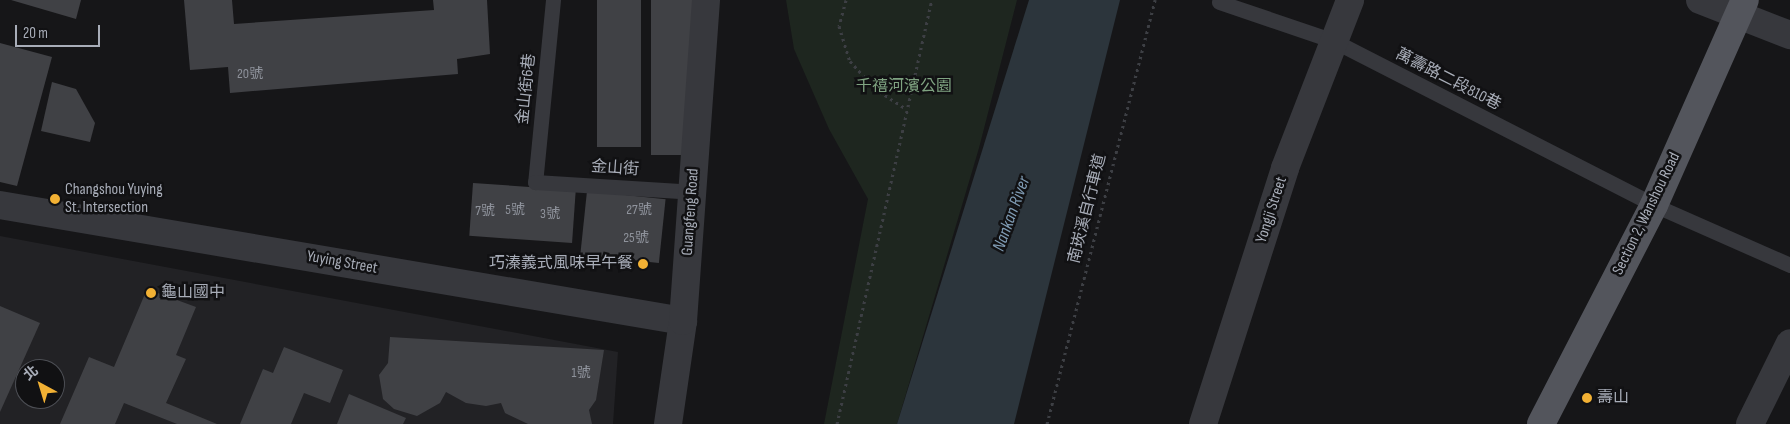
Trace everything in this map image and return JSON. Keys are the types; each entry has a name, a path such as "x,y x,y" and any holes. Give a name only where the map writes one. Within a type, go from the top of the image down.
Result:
{"main road":[{"name":"Section 2, Wanshou Road","path":"1540,424 1654,205 1742,7"}],"street":[{"name":"Guangfeng Road","path":"668,424 683,321 706,0"},
{"name":"Yongji Street","path":"1203,424 1285,168 1350,0"},
{"path":"1700,0 1742,7 1790,35"},
{"name":"Yuying Street","path":"0,205 683,321"},
{"path":"1750,424 1790,343"}],"lane":[{"name":"金山街6巷","path":"535,182 553,0"},
{"name":"萬壽路二段810巷","path":"1219,2 1334,41 1654,205 1790,265"},
{"name":"金山街","path":"535,182 692,192"}],"path":[{"path":"846,0 839,26 850,61 874,88 906,109"},
{"path":"837,424 906,109 932,0"},
{"name":"南崁溪自行車道","path":"1047,424 1155,0"}],"shaded area":[{"name":"龜山國中","path":"0,236 618,352 613,424 0,424"}],"green space":[{"name":"千禧河濱公園","path":"786,0 1017,0 979,148 897,424 824,424 868,199 829,129 794,49"}],"water":[{"name":"Nankan River","path":"1029,0 1120,0 1014,424 897,424"}],"building":[{"path":"11,0 81,0 76,19"},
{"path":"184,0 232,0 234,24 434,10 433,0 487,0 490,54 457,59 458,74 230,93 228,67 190,70"},
{"path":"597,0 641,0 641,147 597,147"},
{"path":"651,0 696,0 696,155 651,155"},
{"path":"0,43 52,57 17,186 0,182"},
{"path":"52,82 76,89 95,123 90,142 41,131"},
{"path":"473,183 576,190 572,243 469,236"},
{"path":"587,191 666,199 659,263 580,255"},
{"path":"147,289 196,307 176,355 186,359 166,403 217,424 177,424 124,403 115,424 60,424 89,357 114,367"},
{"path":"0,306 40,323 24,359 15,359 15,379 0,412"},
{"path":"390,337 604,350 596,400 589,410 592,424 528,424 505,413 501,403 486,406 466,403 446,392 440,403 417,416 394,409 383,399 379,375 388,363"},
{"path":"284,347 343,370 330,403 304,393 291,424 240,424 263,369 273,373"},
{"path":"349,394 406,418 403,424 337,424"}],"place":[{"name":"Changshou Yuying St. Intersection","path":"55,199"},
{"name":"巧溱義式風味早午餐","path":"643,264"},
{"name":"龜山國中","path":"151,293"},
{"name":"壽山","path":"1587,398"}]}
